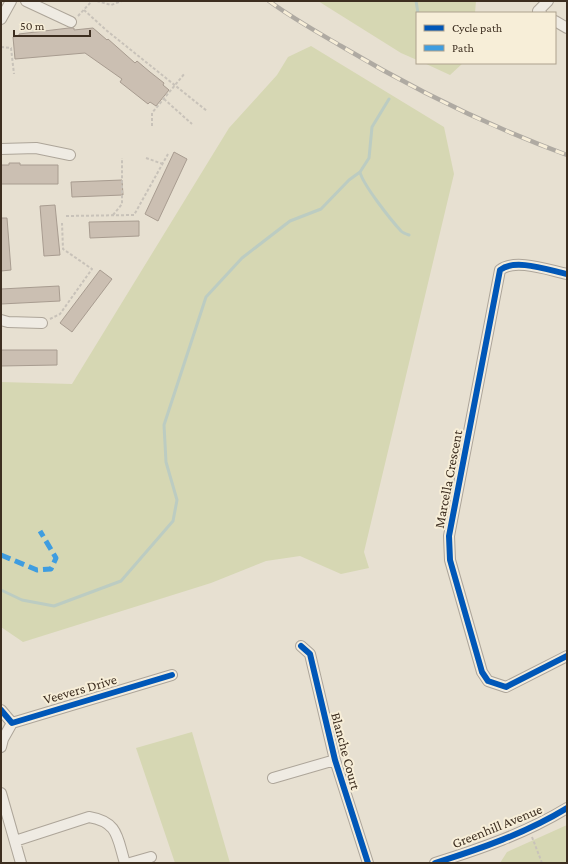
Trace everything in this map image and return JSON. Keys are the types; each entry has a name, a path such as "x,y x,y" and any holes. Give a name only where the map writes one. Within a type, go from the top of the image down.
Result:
{"street":[{"path":"1,19 11,1"},
{"path":"26,1 71,22"},
{"path":"540,12 538,11 548,1"},
{"path":"556,22 567,28"},
{"path":"1,149 36,148 70,154"},
{"name":"Marcella Crescent","path":"567,274 516,264 506,265 500,270 450,536 450,560 482,672 488,681 506,687 567,656"},
{"path":"1,320 8,322 42,323"},
{"name":"Blanche Court","path":"301,646 310,654 335,760 368,863"},
{"name":"Veevers Drive","path":"12,723 172,675"},
{"path":"1,710 12,723 3,739 1,747"},
{"path":"273,778 335,760"},
{"path":"1,793 21,863"},
{"name":"Greenhill Avenue","path":"435,863 467,853 544,822 567,808"},
{"path":"15,841 89,817 101,819 108,822 115,831 125,863"},
{"path":"130,863 152,857"}],"path":[{"path":"71,22 92,1"},
{"path":"97,1 111,5 122,1"},
{"path":"84,10 207,111"},
{"path":"1,47 11,48 14,74"},
{"path":"152,126 152,113 185,73"},
{"path":"164,98 192,124"},
{"path":"66,216 134,215 168,154"},
{"path":"113,215 122,204 122,158"},
{"path":"146,158 163,164"},
{"path":"42,323 60,314 92,269 63,249 62,223"},
{"path":"529,828 542,863"}],"green space":[{"path":"318,1 476,1 475,12 416,12 416,60 401,53"},
{"path":"311,46 444,127 454,174 364,552 369,568 341,574 300,556 266,561 211,583 23,642 1,627 1,382 72,384 229,128 277,75 288,57"},
{"path":"426,64 462,64 450,75"},
{"path":"192,732 230,863 175,863 136,748"},
{"path":"567,825 567,863 500,863 507,852"}],"building":[{"path":"74,28 74,30 93,28 135,63 137,61 164,83 163,85 169,90 156,106 150,102 148,104 120,82 122,79 85,53 15,59 13,37 19,36 19,34"},
{"path":"174,152 187,159 158,221 145,214"},
{"path":"9,163 20,163 20,165 58,165 58,184 1,184 1,165 9,165"},
{"path":"122,180 123,195 72,197 71,182"},
{"path":"55,205 60,255 44,256 40,206"},
{"path":"1,218 7,218 11,270 1,271"},
{"path":"139,221 139,236 90,238 89,222"},
{"path":"100,270 112,279 72,332 60,323"},
{"path":"59,286 60,301 1,304 1,289"},
{"path":"1,350 57,350 57,365 1,366"}],"waterway":[{"path":"416,1 418,12"},
{"path":"1,590 22,600 54,606 121,581 173,521 177,500 166,462 164,425 206,297 242,258 290,221 321,209 349,180 360,172 369,158 372,127 389,99"},
{"path":"360,172 366,185 384,211 401,231 409,235"}],"railway":[{"path":"269,1 368,62 423,92 508,132 567,155"}],"marked path":[{"path":"1,555 37,570 51,569 56,558 40,531"}],"cycle path":[{"path":"567,274 523,265 514,265 500,270 449,536 450,560 482,672 488,681 506,687 567,656"},
{"path":"301,646 310,654 335,760 368,863"},
{"path":"1,710 12,723 172,675"},
{"path":"435,863 519,833 567,808"}]}
